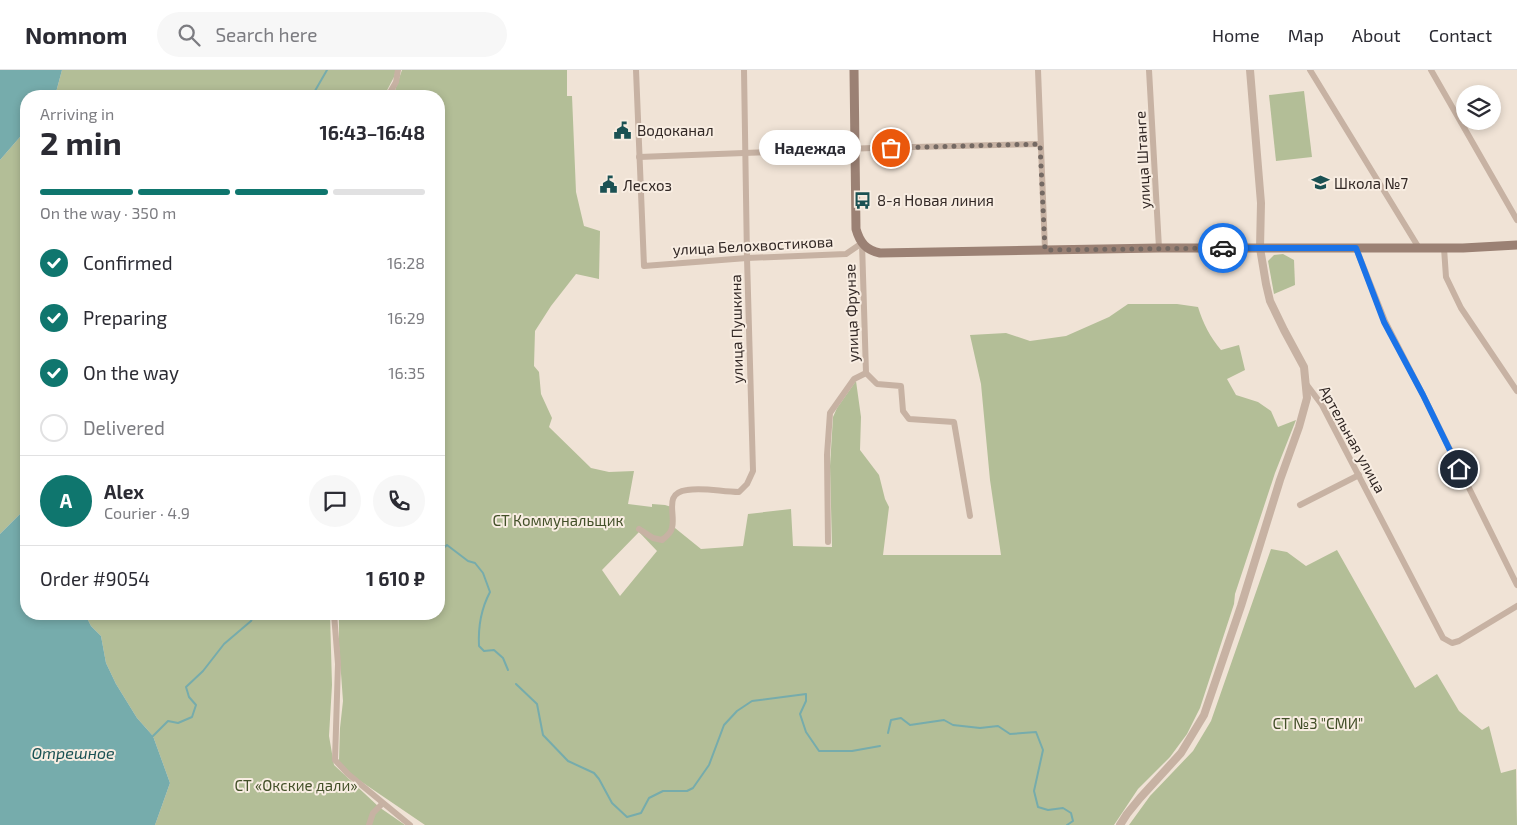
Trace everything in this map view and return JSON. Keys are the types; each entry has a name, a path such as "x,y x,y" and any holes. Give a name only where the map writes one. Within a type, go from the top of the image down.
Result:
{"main road":[{"name":"улица Фрунзе","path":"854,70 856,229 862,243"},
{"path":"862,243 870,251 880,253 1159,248 1444,248 1517,245"}],"street":[{"path":"391,90 396,82 398,70"},
{"path":"636,70 639,157 745,152 1040,144"},
{"name":"улица Пушкина","path":"639,529 653,538 662,540 670,533 672,527 672,501 678,493 686,490 738,492 747,484 752,471 744,70"},
{"path":"1038,70 1045,250"},
{"name":"улица Штанге","path":"1149,70 1159,248"},
{"name":"Артельная улица","path":"1250,70 1261,203 1260,248 1266,284 1270,300 1304,367 1306,385 1322,405 1443,638 1452,643 1459,641 1517,606"},
{"path":"1311,70 1419,248"},
{"path":"1431,70 1517,220"},
{"name":"улица Белохвостикова","path":"639,157 644,266 747,258 846,254 862,243"},
{"name":"улица Фрунзе","path":"862,243 866,373 877,384 901,386 903,411 909,419 954,422 970,516"},
{"path":"1356,248 1384,322 1423,395 1517,585"},
{"path":"1444,248 1446,277 1461,308 1517,391"},
{"path":"828,542 830,413 854,379 866,373"},
{"path":"1120,825 1140,798 1181,752 1204,715 1241,606 1280,480 1305,411 1306,385"},
{"path":"1300,505 1359,475"},
{"path":"334,620 338,664 334,760 382,804 410,825"},
{"path":"369,825 373,813 382,804"}],"green space":[{"path":"62,70 396,70 387,90 57,90"},
{"name":"СТ Коммунальщик","path":"402,70 567,70 567,96 572,96 576,192 584,226 600,231 599,279 576,274 551,306 535,331 534,366 539,372 541,394 552,418 549,427 591,468 609,472 634,471 628,504 652,507 652,504 665,505 675,508 675,528 701,549 743,546 748,514 791,509 793,546 832,547 830,466 833,417 856,381 861,417 860,450 879,475 889,507 883,555 1001,555 990,480 981,384 970,335 1006,333 1030,341 1066,336 1109,317 1128,304 1177,304 1198,307 1207,330 1221,350 1239,345 1245,370 1227,379 1236,395 1258,402 1271,411 1278,427 1296,420 1275,473 1200,708 1187,734 1170,757 1138,789 1114,825 425,825 353,776 339,761 343,701 339,620 445,620 445,90 395,90","holes":["639,532 657,551 620,596 602,570"]},
{"path":"1304,91 1312,157 1276,161 1269,95"},
{"path":"20,137 20,514 0,534 0,160"},
{"path":"1283,254 1294,260 1295,285 1274,294 1268,261 1274,255"},
{"name":"СТ №3 \"СМИ\"","path":"1271,549 1287,552 1306,566 1337,550 1415,688 1437,674 1459,711 1482,730 1489,726 1501,773 1516,769 1517,825 1129,825 1150,796 1193,751 1211,721"},
{"name":"СТ «Окские дали»","path":"88,620 330,620 332,685 329,736 334,765 379,807 405,825 155,825 170,783 153,736 137,718 116,684 106,663 101,636"}],"water":[{"path":"0,70 62,70 57,90 20,90 20,137 0,160"},
{"name":"Отрешное","path":"20,514 20,620 88,620 101,636 106,663 116,684 137,718 153,736 170,783 155,825 0,825 0,534"}],"waterway":[{"path":"315,90 327,70"},
{"path":"445,547 447,545 468,561 475,563 483,573 490,592 481,618 479,646 484,651 494,650 503,658 508,670"},
{"path":"153,736 168,721 178,723 192,717 196,705 189,697 186,687 203,671 224,644 251,620"},
{"path":"516,684 537,704 543,735 568,761 594,773 612,803 627,817 641,813 649,798 663,791 687,791 693,788 709,765 724,725 737,711 752,701 806,694 806,701 800,714 806,732 819,751 852,751 880,746"},
{"path":"888,733 891,720 901,718 910,725 944,720 953,725 980,728 998,726 1010,734 1036,732 1043,750 1034,791 1038,807 1048,810 1063,808 1071,813 1073,821 1067,825"}],"way so far":[{"path":"891,148 1040,144 1045,250 1223,248"}],"place":[{"name":"Водоканал","path":"623,130"},
{"name":"Надежда","path":"891,148"},
{"name":"Школа №7","path":"1320,183"},
{"name":"Лесхоз","path":"609,185"},
{"name":"8-я Новая линия","path":"863,200"}],"route":[{"path":"1223,248 1356,248 1384,322 1423,395 1459,469"}]}
